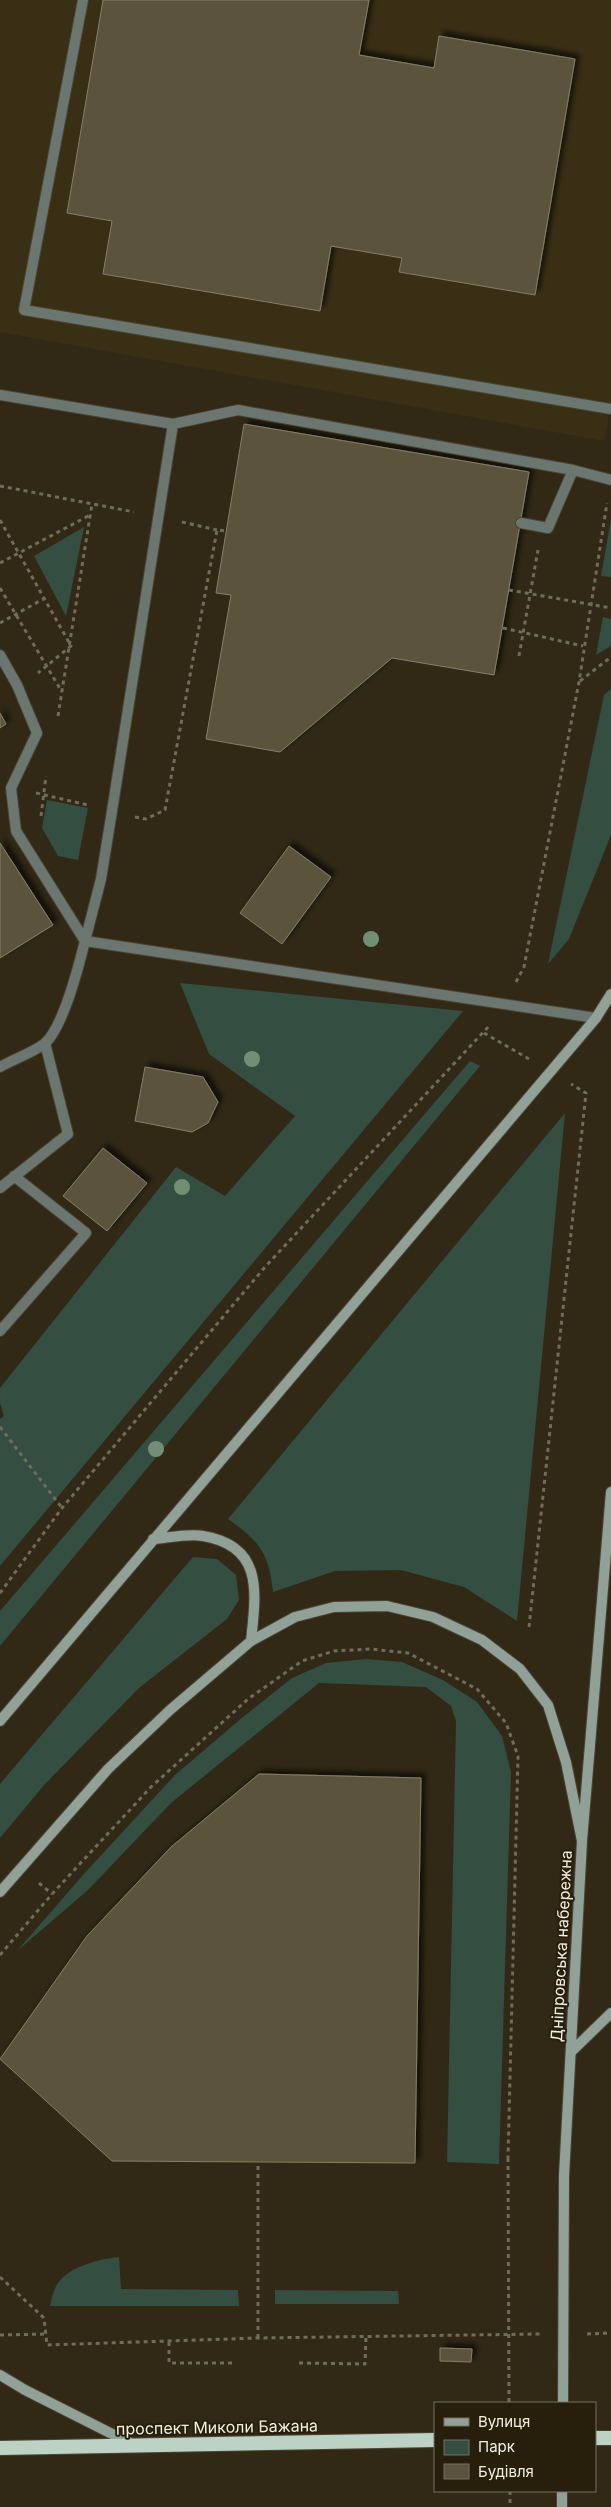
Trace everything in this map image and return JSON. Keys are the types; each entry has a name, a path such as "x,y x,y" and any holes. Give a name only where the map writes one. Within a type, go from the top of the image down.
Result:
{"highway":[{"path":"596,2438 611,2438"},
{"name":"проспект Миколи Бажана","path":"0,2448 434,2440"}],"main road":[{"path":"0,1721 596,1018 611,994"},
{"name":"Дніпровська набережна","path":"562,2402 564,2176 582,1841 611,1492"},
{"path":"153,1539 202,1535 229,1544 249,1562 254,1582 254,1612 251,1641"},
{"path":"0,1892 108,1769 170,1710 251,1641 295,1617 334,1607 387,1606 433,1617 482,1640 520,1669 548,1705 566,1762 582,1841"},
{"path":"571,2052 611,2013"},
{"path":"0,2375 25,2390 135,2446"},
{"path":"562,2492 562,2507"}],"lane":[{"path":"83,0 24,310 611,409"},
{"path":"0,395 174,424 238,410 573,470 611,480"},
{"path":"0,1067 46,1043 60,1018 73,988 101,879 174,424"},
{"path":"521,523 548,528 573,470"},
{"path":"0,655 18,685 37,733 11,788 16,831 85,941 502,1006 596,1018"},
{"path":"0,1188 68,1134 46,1043"},
{"path":"0,1331 86,1233 14,1176"}],"path":[{"path":"0,1593 62,1508 265,1267 484,1033 524,967 579,682 611,480"},
{"path":"0,486 226,531"},
{"path":"57,720 71,646 92,504"},
{"path":"0,563 91,514"},
{"path":"0,520 20,552 71,646"},
{"path":"11,788 146,819 164,810 217,530"},
{"path":"519,656 538,549"},
{"path":"0,588 62,693"},
{"path":"509,590 611,608"},
{"path":"0,623 44,598"},
{"path":"503,628 584,646"},
{"path":"18,685 47,667 71,646"},
{"path":"579,682 611,657"},
{"path":"40,823 42,794 48,766"},
{"path":"484,1033 586,1093 529,1627"},
{"path":"0,1427 62,1508"},
{"path":"0,1955 52,1894 151,1787 248,1699 302,1661 334,1650 370,1649 408,1653 477,1689 506,1723 518,1756 508,2158 509,2402"},
{"path":"258,2162 258,2338"},
{"path":"0,2277 44,2318 47,2345 258,2338 542,2334"},
{"path":"582,2334 611,2333"},
{"path":"0,2335 46,2334"},
{"path":"299,2363 365,2364 366,2337"},
{"path":"169,2342 169,2363 236,2363"},
{"path":"510,2492 510,2507"}],"shaded area":[{"path":"0,0 611,0 611,405 604,441 0,332"}],"green space":[{"path":"611,519 611,577 601,576"},
{"path":"84,527 66,616 34,556"},
{"path":"603,617 611,619 611,646 596,655"},
{"path":"611,689 611,835 569,939 548,964 604,695"},
{"path":"47,800 88,808 78,860 58,856 42,828"},
{"path":"180,983 463,1011 0,1566 0,1419 4,1416 0,1403 0,1388 176,1167 225,1196 295,1116 209,1054"},
{"path":"470,1061 480,1066 0,1646 0,1611"},
{"path":"565,1113 517,1621 464,1587 401,1570 335,1571 273,1592 269,1567 261,1549 248,1534 228,1519"},
{"path":"193,1557 217,1559 236,1575 239,1600 227,1619 139,1688 45,1784 0,1838 0,1784"},
{"path":"366,1659 402,1662 443,1680 477,1702 502,1736 511,1772 499,2164 447,2162 456,1721 451,1706 426,1687 319,1683 171,1803 88,1890 17,1951 83,1875 175,1775 243,1717 292,1678 326,1663"},
{"path":"119,2257 121,2289 238,2290 239,2306 50,2306 56,2286 70,2272 86,2264"},
{"path":"275,2290 398,2291 399,2304 275,2304"}],"building":[{"path":"103,0 369,0 359,55 434,68 439,36 575,59 535,295 399,272 402,258 331,246 320,311 103,274 112,221 67,213"},
{"path":"244,424 529,472 494,675 392,658 280,752 206,739 231,595 216,593"},
{"path":"0,713 6,724 0,728"},
{"path":"0,843 53,925 0,958"},
{"path":"289,846 331,877 282,944 240,913"},
{"path":"145,1067 203,1077 218,1102 208,1123 192,1132 135,1121"},
{"path":"103,1148 147,1183 107,1231 63,1196"},
{"path":"259,1774 421,1778 415,2163 112,2161 0,2059 87,1936 171,1847"},
{"path":"440,2348 472,2349 471,2362 440,2361"}]}
